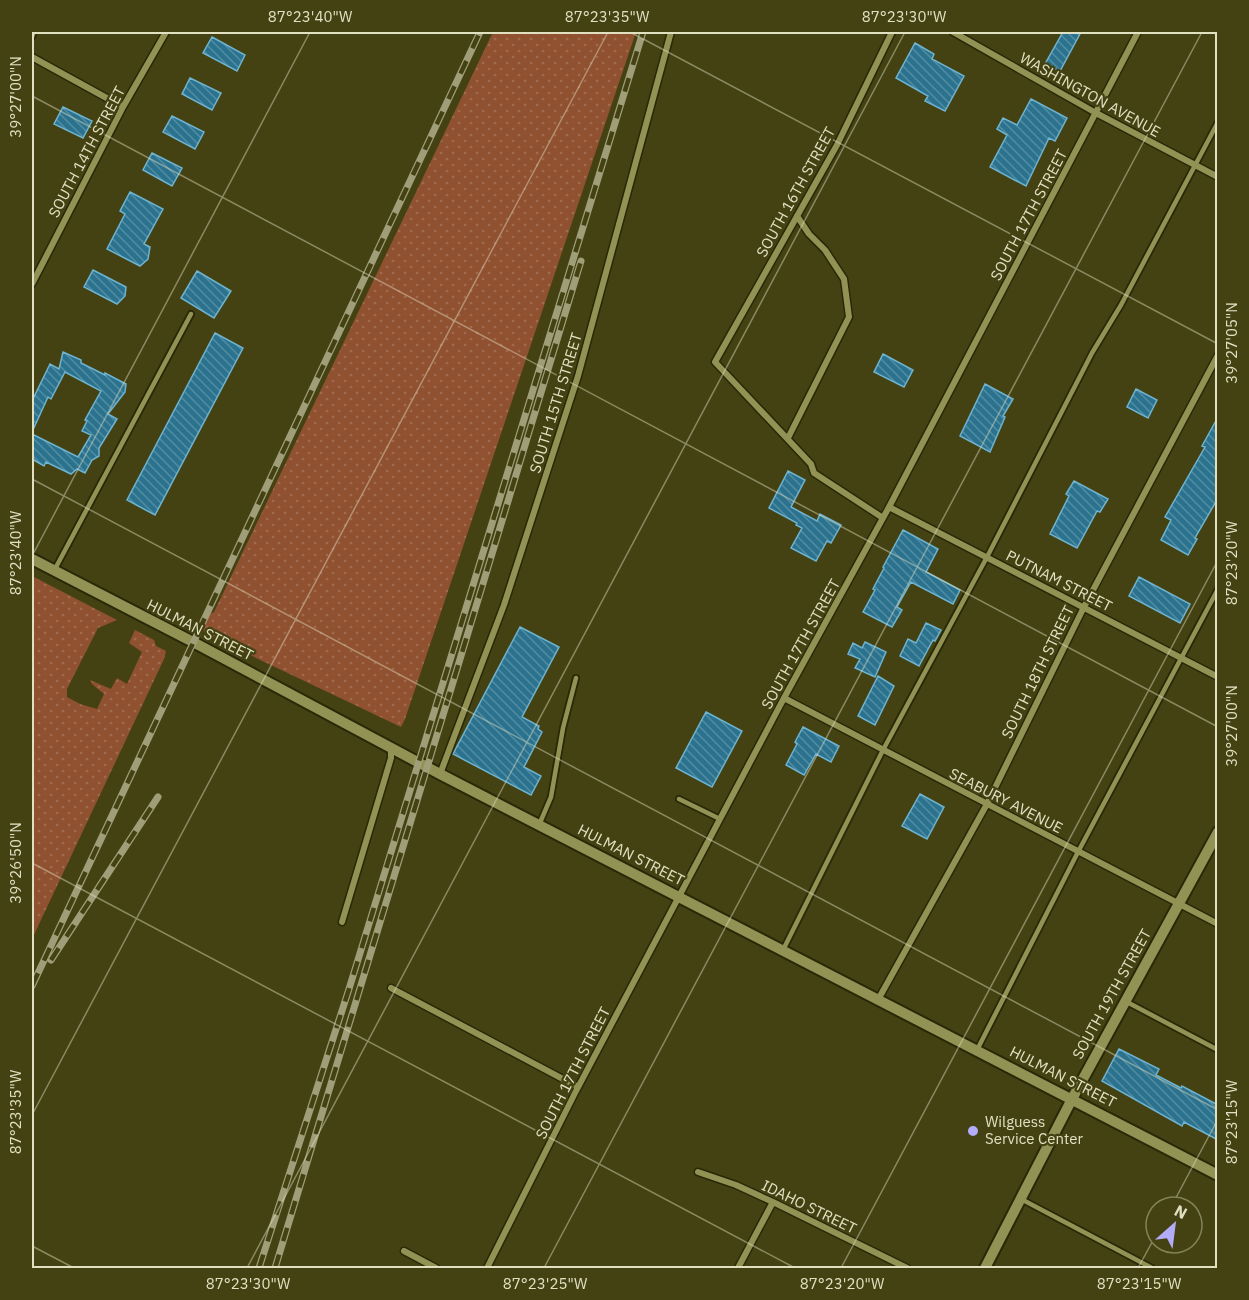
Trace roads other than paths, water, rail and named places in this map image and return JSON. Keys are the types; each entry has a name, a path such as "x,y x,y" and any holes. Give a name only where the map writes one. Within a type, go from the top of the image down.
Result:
{"street":[{"name":"SOUTH 14TH STREET","path":"32,284 123,108 166,32"},
{"name":"SOUTH 15TH STREET","path":"440,774 504,605 578,376 671,32"},
{"name":"SOUTH 16TH STREET","path":"788,438 715,362 837,145 892,32"},
{"name":"WASHINGTON AVENUE","path":"953,32 1096,113 1218,177"},
{"name":"SOUTH 17TH STREET","path":"487,1269 578,1087 784,698 890,507 1138,32"},
{"path":"32,57 123,108"},
{"path":"797,216 809,234 825,250 844,279 849,317 788,438 811,464 814,472 884,518"},
{"name":"SOUTH 18TH STREET","path":"879,998 987,804 1084,607 1218,355"},
{"name":"PUTNAM STREET","path":"890,507 1218,677"},
{"name":"HULMAN STREET","path":"32,560 193,642 440,774 879,998 1218,1175"},
{"name":"SEABURY AVENUE","path":"784,698 1218,924"},
{"path":"342,922 391,758 391,748"},
{"name":"SOUTH 19TH STREET","path":"985,1269 1072,1099 1218,832"},
{"path":"391,988 578,1087"},
{"name":"IDAHO STREET","path":"698,1172 728,1181 907,1269"},
{"path":"738,1269 773,1202"},
{"path":"404,1251 436,1269"}],"lane":[{"path":"32,37 34,32"},
{"path":"783,950 883,750 987,557 1092,353 1122,305 1218,122"},
{"path":"54,571 191,314"},
{"path":"977,1050 1078,852 1218,589"},
{"path":"539,825 551,797 563,728 576,678"},
{"path":"679,799 720,819"},
{"path":"1125,1001 1218,1050"},
{"path":"1021,1199 1152,1269"}],"railway":[{"path":"32,986 480,32"},
{"path":"259,1268 349,989 643,32"},
{"path":"275,1268 581,261"},
{"path":"51,960 158,797"}],"place":[{"name":"Wilguess Service Center","path":"973,1131"}]}
